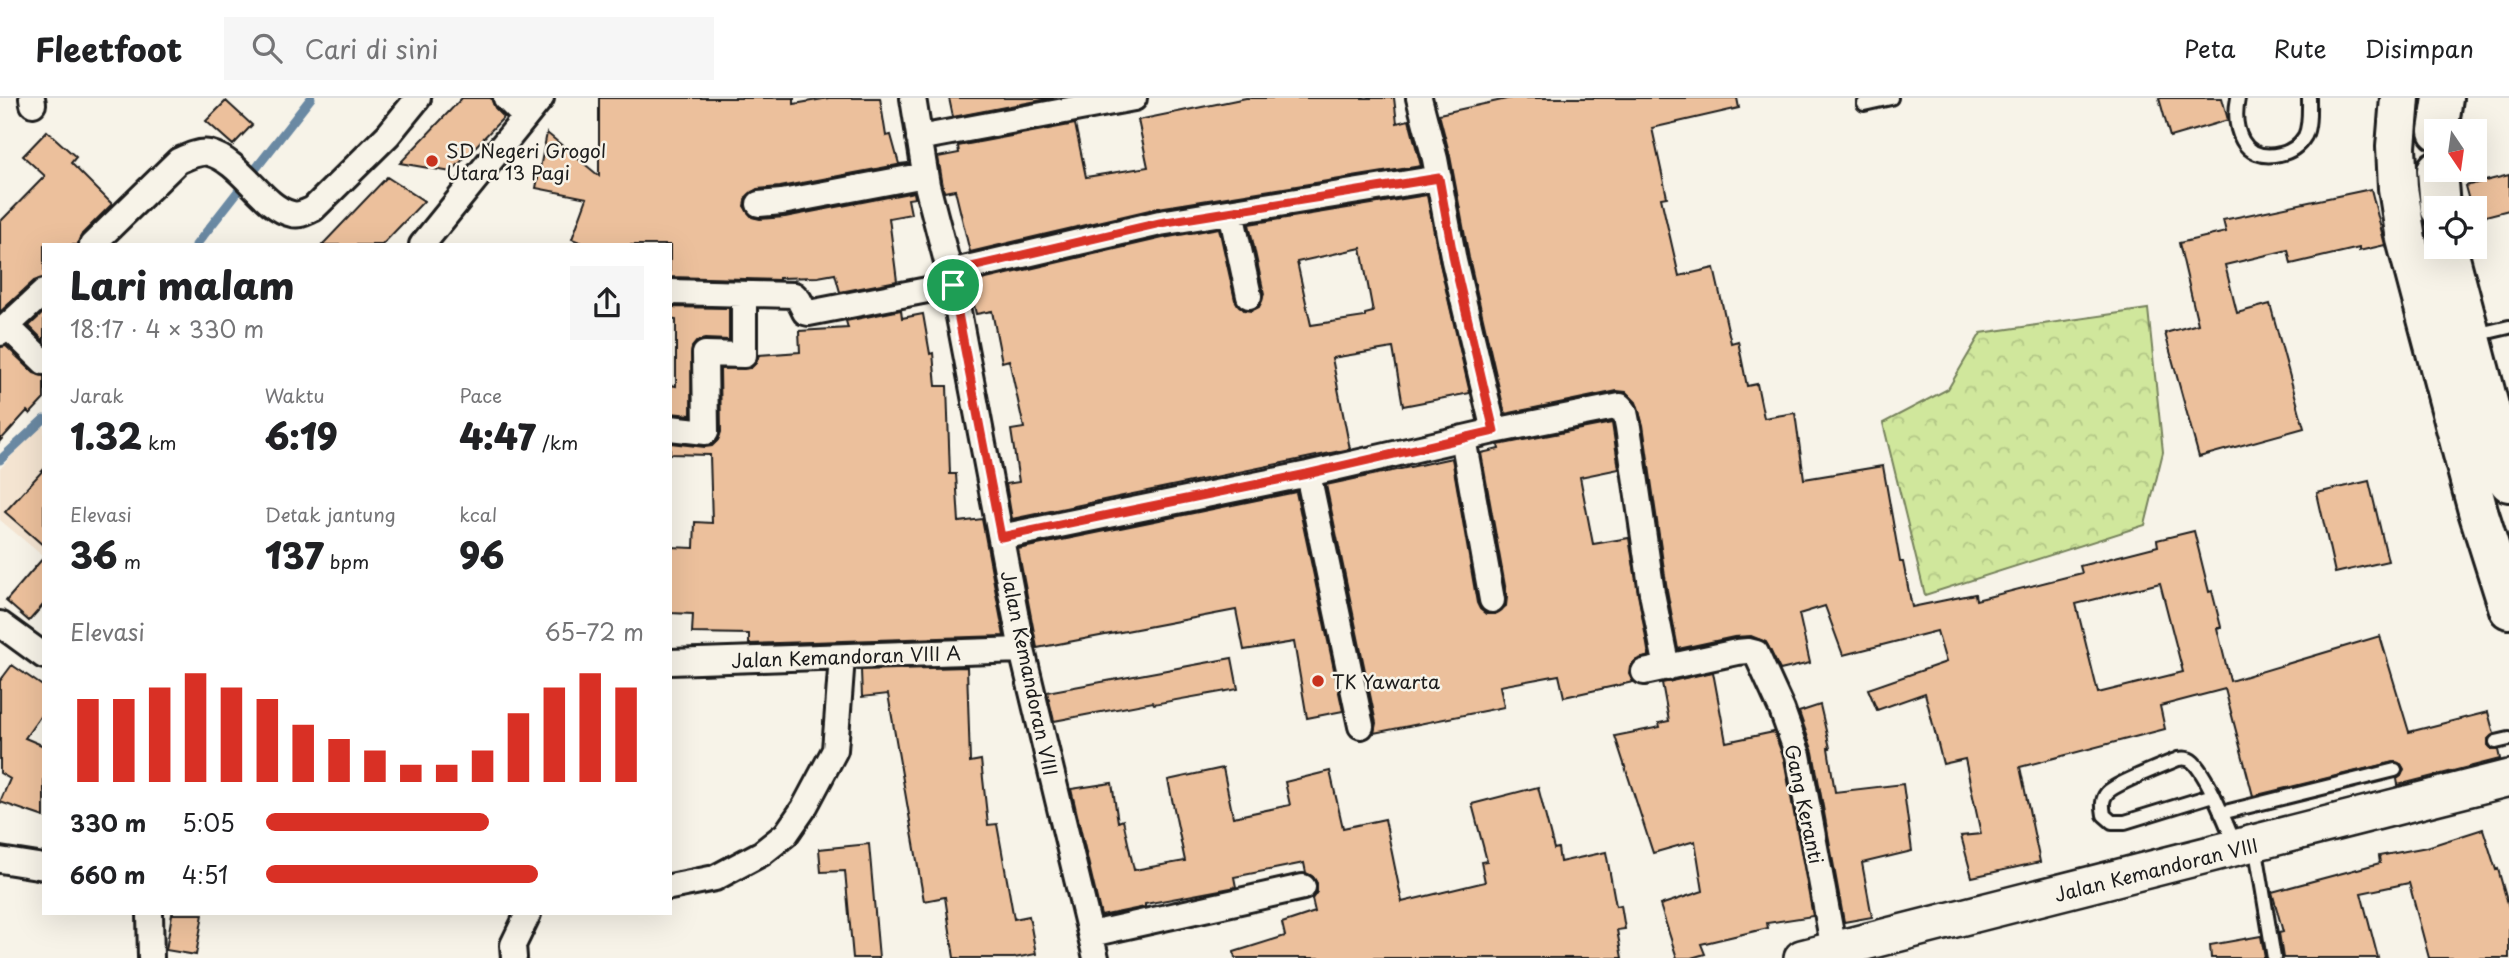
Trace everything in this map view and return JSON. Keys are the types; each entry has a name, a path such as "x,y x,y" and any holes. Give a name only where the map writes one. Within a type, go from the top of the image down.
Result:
{"main road":[{"path":"2400,98 2396,147 2398,188 2406,239 2452,340 2509,482"},
{"path":"2440,119 2443,98"},
{"path":"2448,259 2452,340 2493,506 2509,609"}],"street":[{"path":"94,243 178,161 189,155 207,152 228,161 279,208 291,214 302,214 313,209 388,135 418,98"},
{"path":"506,98 525,117"},
{"path":"424,243 541,98"},
{"name":"Jalan Kemandoran VIII","path":"913,98 925,175 951,279 1022,650 1094,946"},
{"path":"919,138 1134,98"},
{"path":"1001,537 1307,474 1494,431 1419,98"},
{"path":"759,204 925,175"},
{"path":"672,292 794,295 805,312 809,313 951,279 1148,225 1439,178"},
{"path":"1231,212 1249,296"},
{"path":"42,294 4,329 42,360"},
{"path":"672,428 706,432 705,354 744,355 744,294"},
{"name":"Gang Keranti","path":"1494,431 1611,407 1623,407 1653,593 1656,670 1737,652 1756,653 1782,710 1798,755 1818,954"},
{"path":"1463,438 1492,600"},
{"path":"1307,474 1361,726"},
{"path":"0,624 42,655"},
{"name":"Jalan Kemandoran VIII A","path":"672,662 1022,650"},
{"path":"672,887 715,878 762,853 786,834 804,808 835,750 842,657"},
{"name":"Jalan Kemandoran VIII","path":"1818,954 2509,778"},
{"path":"0,860 42,867"},
{"path":"1094,946 1303,887"},
{"path":"150,915 151,958"},
{"path":"514,958 513,945 528,915"}],"lane":[{"path":"1864,104 1891,98"},
{"path":"2238,98 2235,112 2240,138 2250,151 2270,157 2291,152 2306,135 2309,98"},
{"path":"2452,340 2509,327"},
{"path":"2213,795 2125,822 2112,822 2104,815 2102,803 2107,793 2178,759 2193,761 2213,795 2221,813 2245,846 2274,958"},
{"path":"2221,813 2395,769"}],"shaded area":[{"path":"42,421 42,555 0,520 0,469"}],"green space":[{"path":"2148,309 2163,452 2145,525 1925,595 1883,423 1948,389 1981,333"}],"building":[{"path":"462,98 491,98 495,108 504,117 451,172 400,163"},
{"path":"599,98 794,98 794,104 829,98 880,98 886,136 891,135 899,164 908,163 757,189 746,197 744,206 752,217 760,219 785,217 914,192 915,198 908,199 911,214 889,218 897,281 840,292 835,274 779,280 672,277 672,243 582,243 572,239 587,198 536,188 547,133 599,176"},
{"path":"949,98 1053,98 953,117"},
{"path":"1246,98 1394,98 1397,123 1409,120 1421,166 1158,208 970,252 955,190 944,192 938,157 959,153 958,146 1075,124 1086,177 1148,167 1138,120"},
{"path":"1511,98 1737,98 1739,108 1652,128 1667,197 1661,198 1679,276 1714,268 1731,343 1738,341 1747,386 1757,384 1764,418 1795,413 1804,479 1883,466 1900,562 1903,562 1912,607 1975,594 1976,600 2082,573 2080,566 2158,546 2157,540 2194,531 2221,627 2217,628 2230,681 2380,636 2409,732 2488,712 2494,734 2488,739 2488,745 2493,750 2498,750 2500,759 2398,785 2397,779 2404,769 2401,764 2393,762 2253,796 2225,689 2160,706 2165,729 2020,767 2040,862 1972,877 1961,836 1981,834 1965,759 1943,764 1925,693 1877,710 1868,689 1946,662 1937,631 1843,655 1825,606 1799,614 1810,663 1780,670 1766,642 1751,636 1678,649 1643,425 1636,402 1626,392 1617,391 1505,414 1439,114","holes":["2160,583 2183,672 2098,693 2076,604"]},
{"path":"2159,98 2222,98 2228,120 2170,137"},
{"path":"226,101 252,125 233,145 206,121"},
{"path":"47,131 76,157 71,163 112,204 82,234 79,243 42,243 42,279 34,281 0,312 0,222 45,176 23,156"},
{"path":"2509,175 2509,210 2487,216 2487,196 2468,196 2465,186"},
{"path":"387,177 424,201 384,243 324,243"},
{"path":"2371,189 2385,245 2359,251 2359,248 2291,264 2288,250 2225,265 2237,313 2270,304 2304,428 2199,457 2165,333 2198,324 2179,243 2226,232 2223,220"},
{"path":"1427,195 1470,393 1403,406 1393,348 1332,358 1350,449 1012,519 1006,484 1019,482 1011,430 1024,428 1009,360 1002,362 992,311 976,314 969,283 1163,238 1219,228 1235,300 1244,310 1251,311 1259,307 1264,294 1249,224","holes":["1361,248 1373,312 1365,314 1365,317 1311,325 1297,262"]},
{"path":"672,307 729,308 729,340 705,339 697,341 692,347 691,415 672,413 672,385 676,386 676,320 672,319"},
{"path":"901,310 902,318 923,314 930,354 933,353 936,386 947,386 950,474 956,474 959,522 982,519 1004,636 749,644 749,634 692,633 693,614 672,613 672,547 694,548 695,522 712,523 710,455 672,454 672,443 705,447 712,446 718,440 721,432 720,369 751,368 759,355 800,352 799,331 848,328 846,321"},
{"path":"42,314 42,339 29,326"},
{"path":"6,346 34,373 42,375 42,401 30,414 27,411 0,441 0,347"},
{"path":"1612,423 1619,469 1580,477 1593,544 1629,538 1649,656 1635,661 1630,667 1629,674 1633,682 1564,697 1559,675 1500,686 1504,707 1374,733 1376,723 1326,485 1452,458 1477,603 1486,614 1495,614 1506,606 1507,597 1481,453 1499,449 1498,445"},
{"path":"42,471 42,544 5,512"},
{"path":"2369,481 2388,561 2335,573 2317,493"},
{"path":"1296,492 1343,711 1307,718 1294,642 1244,650 1236,610 1037,648 1018,549"},
{"path":"42,559 42,606 29,621 6,601"},
{"path":"1232,658 1238,689 1054,721 1047,692"},
{"path":"12,665 42,686 42,714 25,738 42,745 42,816 0,802 10,779 0,773 0,681"},
{"path":"967,667 970,762 981,760 988,825 997,824 1014,919 1029,916 1036,954 1014,958 954,958 945,897 924,901 888,694 862,697 861,670"},
{"path":"1713,672 1726,742 1774,732 1784,759 1813,916 1767,923 1768,928 1701,944 1705,954 1677,958 1660,905 1703,891 1695,841 1653,853 1615,736 1660,727 1659,723 1669,721 1662,683"},
{"path":"1820,705 1830,748 1835,792 1903,784 1912,851 1862,863 1872,917 1844,922 1813,752 1799,712"},
{"path":"1223,768 1233,817 1290,805 1285,782 1330,771 1343,828 1385,819 1402,902 1485,882 1481,862 1487,861 1472,804 1538,787 1560,862 1606,852 1616,906 1621,905 1625,929 1617,930 1622,958 1235,958 1234,952 1285,936 1282,923 1315,912 1312,899 1317,892 1317,883 1306,873 1304,863 1234,877 1236,887 1145,904 1145,907 1101,916 1071,789 1112,783 1118,822 1123,820 1134,870 1185,861 1168,780"},
{"path":"2483,829 2509,908 2509,958 2429,958 2409,883 2361,893 2378,958 2283,958 2279,933 2283,932 2272,892 2380,863 2379,856 2427,847"},
{"path":"869,844 879,958 853,958 845,871 821,872 819,849"},
{"path":"172,915 203,915 196,955 166,950"},
{"path":"2261,936 2265,958 2211,958 2210,945"}],"waterway":[{"path":"198,243 311,98"},
{"path":"0,460 42,421"}],"place":[{"name":"SD Negeri Grogol Utara 13 Pagi","path":"432,161"},
{"name":"TK Yawarta","path":"1318,681"}],"route":[{"path":"1439,178 1454,261 1494,431 1307,474 1001,537 953,285 950,272 1073,242 1160,223 1439,178"}]}
